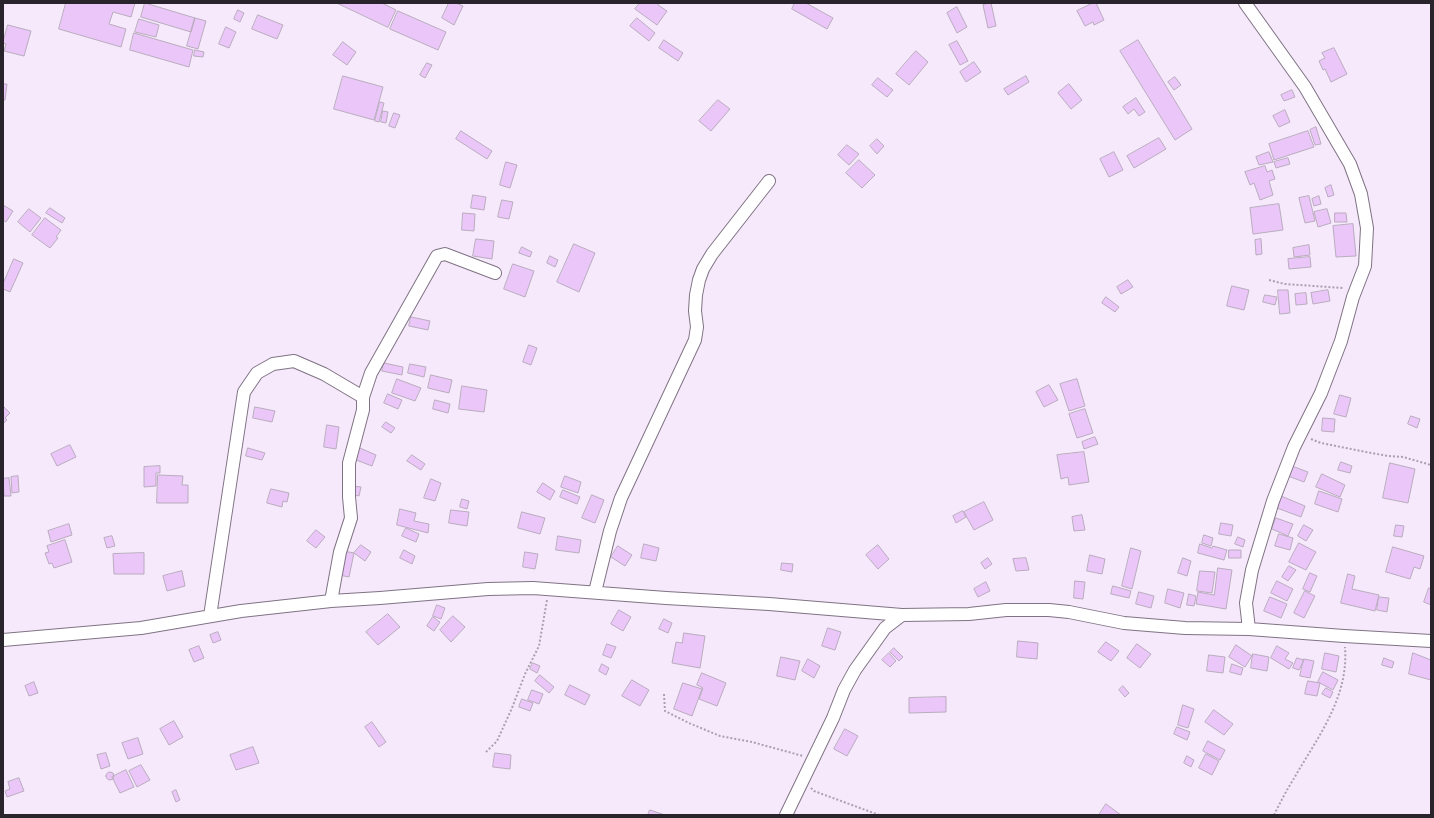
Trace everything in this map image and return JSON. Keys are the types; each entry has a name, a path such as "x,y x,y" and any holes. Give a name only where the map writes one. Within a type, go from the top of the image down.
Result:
{"street":[{"path":"1247,4 1305,87 1350,164 1362,194 1367,228 1365,266 1353,297 1341,341 1321,393 1300,435 1273,501 1252,570 1246,603 1249,629"},
{"path":"595,592 610,531 621,498 695,340 697,327 695,310 696,300 699,280 703,269 712,254 769,181"},
{"path":"331,601 340,552 352,518 349,497 349,463 363,410 363,397 371,373 437,256 445,254 495,273"},
{"path":"210,616 244,392 257,373 273,364 294,361 324,374 363,397"},
{"path":"3,640 141,628 241,611 331,601 416,596 488,589 548,589 769,604 902,616 968,614 1006,610 1049,610 1069,612 1124,623 1185,628 1249,629 1431,641"},
{"path":"786,815 814,759 844,690 855,670 885,628 902,616"}],"path":[{"path":"1269,280 1285,284 1332,288 1356,288"},
{"path":"1300,435 1320,443 1388,456 1403,457 1431,465"},
{"path":"486,752 497,741 525,674 539,646 548,589"},
{"path":"1274,815 1292,780 1323,732 1336,705 1343,676 1345,655 1344,636"},
{"path":"664,694 666,711 688,723 720,736 752,742 814,759"},
{"path":"804,780 814,791 879,815"}],"building":[{"path":"66,3 135,3 131,17 113,12 109,24 126,29 121,47 59,29"},
{"path":"145,3 195,18 191,32 141,17"},
{"path":"337,3 382,3 396,10 388,27"},
{"path":"449,3 456,3 463,6 454,25 442,18"},
{"path":"640,3 659,3 658,5 667,11 657,25 635,9"},
{"path":"795,3 806,3 833,18 827,29 792,9"},
{"path":"991,3 996,26 988,28 983,5"},
{"path":"1096,3 1104,20 1094,25 1093,22 1085,26 1077,11"},
{"path":"957,7 967,27 957,33 947,13"},
{"path":"238,10 244,13 240,22 234,19"},
{"path":"398,11 446,32 438,50 390,29"},
{"path":"258,15 283,25 277,39 252,29"},
{"path":"195,18 206,21 198,49 187,46"},
{"path":"637,18 655,33 649,41 630,26"},
{"path":"139,19 159,25 156,37 135,32"},
{"path":"8,25 31,31 24,56 4,51 6,44 3,43"},
{"path":"226,27 236,32 229,48 219,44"},
{"path":"134,33 193,50 189,67 130,50"},
{"path":"664,40 683,53 678,61 659,48"},
{"path":"1138,40 1192,129 1175,140 1120,51"},
{"path":"957,41 968,61 960,65 949,45"},
{"path":"343,42 356,52 347,65 333,55"},
{"path":"1334,48 1347,74 1331,82 1325,69 1323,70 1319,61 1325,58 1322,53"},
{"path":"195,50 204,52 203,57 194,56"},
{"path":"916,51 928,62 909,85 896,74"},
{"path":"974,62 981,72 966,82 960,72"},
{"path":"427,63 432,65 425,78 420,75"},
{"path":"343,76 383,87 374,120 334,109"},
{"path":"1026,76 1029,82 1008,95 1004,89"},
{"path":"1175,77 1181,85 1174,90 1168,82"},
{"path":"878,78 893,90 887,97 872,85"},
{"path":"3,84 7,84 5,100 3,100"},
{"path":"1069,84 1082,100 1071,109 1058,93"},
{"path":"1292,90 1295,97 1284,101 1281,95"},
{"path":"1136,98 1145,112 1139,116 1134,109 1128,114 1123,107"},
{"path":"718,100 730,109 711,131 699,121"},
{"path":"380,102 384,103 379,122 375,121"},
{"path":"1285,110 1290,122 1279,127 1273,116"},
{"path":"383,111 388,112 386,123 381,122"},
{"path":"394,113 400,115 395,128 389,126"},
{"path":"1316,127 1321,144 1315,145 1310,130"},
{"path":"461,131 492,151 487,159 456,139"},
{"path":"1308,131 1314,147 1274,160 1269,144"},
{"path":"1159,138 1166,149 1134,168 1127,156"},
{"path":"877,139 884,146 877,154 870,146"},
{"path":"847,145 859,154 849,165 838,155"},
{"path":"1114,152 1123,170 1109,177 1100,159"},
{"path":"1269,152 1273,162 1259,165 1256,157"},
{"path":"1288,158 1290,164 1276,168 1274,162"},
{"path":"859,160 875,175 862,188 846,173"},
{"path":"506,162 517,165 510,188 500,185"},
{"path":"1265,166 1267,172 1272,170 1275,179 1269,181 1273,195 1260,200 1254,183 1250,185 1245,172"},
{"path":"1331,185 1334,195 1328,197 1325,188"},
{"path":"473,195 486,197 484,210 471,208"},
{"path":"1309,196 1315,221 1305,223 1299,198"},
{"path":"1319,196 1321,204 1314,206 1312,199"},
{"path":"502,200 513,202 509,219 498,217"},
{"path":"1279,204 1283,230 1253,234 1250,208"},
{"path":"3,205 13,211 6,222 3,220"},
{"path":"50,208 65,218 62,223 46,213"},
{"path":"29,209 41,218 30,232 18,222"},
{"path":"1327,209 1331,223 1318,227 1314,212"},
{"path":"463,213 475,214 474,231 462,230"},
{"path":"1335,213 1346,213 1347,222 1335,222"},
{"path":"45,218 61,230 56,237 58,238 50,248 32,235"},
{"path":"1353,224 1356,256 1336,257 1333,226"},
{"path":"476,239 494,241 492,259 473,256"},
{"path":"1261,239 1262,254 1256,255 1255,240"},
{"path":"574,244 595,253 579,292 557,282"},
{"path":"1309,245 1310,255 1294,257 1293,248"},
{"path":"522,247 532,252 530,257 519,253"},
{"path":"550,256 558,260 555,267 547,263"},
{"path":"1310,257 1311,267 1289,269 1288,259"},
{"path":"14,259 23,263 10,292 3,289 3,284"},
{"path":"513,264 534,271 525,297 504,289"},
{"path":"1128,280 1133,287 1121,294 1117,287"},
{"path":"1232,286 1249,290 1244,310 1227,306"},
{"path":"1278,290 1288,290 1290,313 1280,314"},
{"path":"1328,290 1330,301 1313,304 1311,293"},
{"path":"1306,293 1307,304 1296,305 1295,294"},
{"path":"1265,295 1277,297 1275,305 1263,302"},
{"path":"1106,297 1119,307 1115,312 1102,303"},
{"path":"411,317 430,321 428,330 409,326"},
{"path":"529,345 537,348 531,365 523,362"},
{"path":"384,363 403,367 402,375 382,371"},
{"path":"410,364 426,367 424,377 408,373"},
{"path":"431,375 452,380 449,393 428,388"},
{"path":"397,379 421,388 415,401 392,393"},
{"path":"1077,379 1085,406 1069,411 1060,384"},
{"path":"1049,385 1058,400 1044,407 1036,392"},
{"path":"462,386 487,390 484,412 459,409"},
{"path":"388,394 402,400 398,409 384,403"},
{"path":"1340,395 1351,398 1346,417 1334,414"},
{"path":"435,400 450,404 448,413 433,409"},
{"path":"3,406 10,413 5,418 7,420 3,424"},
{"path":"255,407 275,411 272,422 253,418"},
{"path":"1085,409 1093,433 1077,438 1069,414"},
{"path":"1411,416 1420,419 1417,428 1408,424"},
{"path":"1323,418 1335,419 1334,432 1322,431"},
{"path":"386,422 395,428 391,433 382,427"},
{"path":"327,425 339,427 336,449 324,447"},
{"path":"1095,437 1098,444 1084,449 1082,442"},
{"path":"70,445 76,457 57,466 51,454"},
{"path":"248,448 265,453 262,460 246,456"},
{"path":"360,448 376,455 372,466 356,460"},
{"path":"1084,452 1089,482 1069,485 1068,477 1061,479 1057,455"},
{"path":"412,455 425,464 421,470 407,461"},
{"path":"1341,462 1352,466 1350,473 1338,470"},
{"path":"1390,463 1415,469 1408,503 1383,498"},
{"path":"160,466 160,473 156,473 156,486 144,487 144,467"},
{"path":"1292,466 1308,472 1304,482 1288,476"},
{"path":"1322,474 1345,485 1340,497 1316,487"},
{"path":"158,475 183,476 182,485 188,485 188,503 157,503"},
{"path":"18,476 19,492 12,493 11,477"},
{"path":"565,476 581,482 578,493 561,487"},
{"path":"9,478 11,496 4,496 3,479"},
{"path":"431,479 441,483 435,501 424,498"},
{"path":"543,483 555,491 550,500 537,492"},
{"path":"352,486 361,487 359,496 351,494"},
{"path":"271,489 289,493 287,502 283,501 282,507 267,503"},
{"path":"563,490 580,497 577,504 560,497"},
{"path":"1319,491 1342,499 1338,512 1315,504"},
{"path":"592,495 604,500 595,523 582,518"},
{"path":"1281,496 1305,506 1301,517 1277,508"},
{"path":"462,499 469,501 467,509 460,507"},
{"path":"984,502 993,520 974,530 964,512"},
{"path":"400,509 416,513 414,521 429,524 428,533 397,525"},
{"path":"451,510 469,512 467,526 449,523"},
{"path":"963,511 966,517 956,523 953,516"},
{"path":"522,512 545,518 540,534 518,528"},
{"path":"1082,515 1085,530 1074,531 1072,517"},
{"path":"1276,518 1293,524 1288,536 1272,529"},
{"path":"1221,523 1233,525 1231,536 1219,534"},
{"path":"69,524 72,535 51,542 48,531"},
{"path":"1304,525 1313,530 1306,541 1298,536"},
{"path":"1396,525 1404,526 1402,537 1394,536"},
{"path":"406,528 419,534 416,542 402,536"},
{"path":"316,530 325,537 316,548 307,541"},
{"path":"1279,534 1293,538 1290,550 1275,546"},
{"path":"1204,535 1213,538 1211,546 1202,543"},
{"path":"112,536 115,546 107,548 104,538"},
{"path":"558,536 581,540 579,553 556,550"},
{"path":"1238,537 1245,540 1243,547 1235,544"},
{"path":"65,540 72,562 54,568 52,563 49,564 45,553 49,552 47,546"},
{"path":"1299,543 1316,552 1306,570 1289,562"},
{"path":"644,544 659,548 656,561 641,558"},
{"path":"1200,544 1212,548 1213,546 1227,550 1224,560 1198,553"},
{"path":"361,545 371,552 365,561 354,553"},
{"path":"878,545 889,559 878,569 866,555"},
{"path":"618,546 632,555 625,566 611,557"},
{"path":"1393,547 1424,556 1420,569 1414,567 1410,579 1386,572"},
{"path":"1131,548 1141,551 1132,589 1122,586"},
{"path":"404,550 415,556 412,564 400,558"},
{"path":"1229,550 1241,550 1241,558 1229,558"},
{"path":"344,551 354,553 349,577 339,575"},
{"path":"525,552 538,554 535,569 523,567"},
{"path":"144,553 144,574 114,574 113,554"},
{"path":"1090,555 1105,559 1102,574 1087,571"},
{"path":"988,558 992,564 985,569 981,563"},
{"path":"1026,558 1029,570 1016,571 1013,559"},
{"path":"1183,558 1191,561 1187,576 1178,573"},
{"path":"782,563 793,564 792,572 781,570"},
{"path":"1289,566 1296,570 1288,581 1282,577"},
{"path":"1218,568 1232,570 1226,609 1196,604 1198,592 1214,595"},
{"path":"182,571 185,586 167,591 163,576"},
{"path":"1200,571 1215,572 1212,593 1197,591"},
{"path":"1310,573 1317,576 1310,592 1303,589"},
{"path":"1348,574 1355,576 1352,589 1379,595 1375,611 1341,603"},
{"path":"1075,581 1085,582 1083,599 1074,598"},
{"path":"1277,581 1293,589 1287,601 1271,593"},
{"path":"986,582 990,591 978,597 974,589"},
{"path":"1113,586 1131,591 1129,598 1111,594"},
{"path":"1429,588 1431,589 1431,605 1424,602"},
{"path":"1168,589 1184,593 1180,608 1165,603"},
{"path":"1305,591 1315,596 1304,618 1294,613"},
{"path":"1139,592 1154,596 1151,608 1136,604"},
{"path":"1189,594 1196,596 1194,606 1187,605"},
{"path":"1270,597 1287,604 1281,618 1264,611"},
{"path":"1379,597 1389,598 1387,612 1377,610"},
{"path":"437,605 445,608 441,619 433,616"},
{"path":"619,610 631,617 623,631 611,624"},
{"path":"388,614 400,627 378,645 366,632"},
{"path":"453,616 465,627 451,642 440,630"},
{"path":"433,617 440,622 434,631 427,626"},
{"path":"664,619 672,623 668,633 659,629"},
{"path":"828,628 841,632 835,650 822,646"},
{"path":"218,632 221,640 213,643 210,635"},
{"path":"684,633 705,636 700,668 672,663 676,642 682,643"},
{"path":"1018,641 1038,643 1037,659 1017,657"},
{"path":"1106,642 1119,651 1111,661 1098,652"},
{"path":"607,644 616,647 611,658 603,655"},
{"path":"1137,644 1151,654 1140,668 1127,658"},
{"path":"1236,645 1252,656 1245,667 1229,657"},
{"path":"199,646 204,658 194,662 189,650"},
{"path":"1277,646 1289,653 1285,659 1293,663 1289,669 1271,658"},
{"path":"894,648 903,657 899,661 890,652"},
{"path":"889,653 896,661 890,667 882,660"},
{"path":"1325,653 1339,656 1336,672 1322,669"},
{"path":"1413,653 1431,660 1431,680 1409,674"},
{"path":"1253,654 1269,657 1267,671 1251,668"},
{"path":"1209,655 1225,657 1223,673 1207,671"},
{"path":"781,657 800,661 795,680 777,676"},
{"path":"1297,658 1304,660 1299,670 1293,668"},
{"path":"1384,658 1394,662 1392,668 1382,665"},
{"path":"808,659 820,666 814,678 802,671"},
{"path":"1304,659 1314,661 1310,678 1300,676"},
{"path":"533,663 540,666 537,673 530,669"},
{"path":"602,664 609,668 606,675 599,671"},
{"path":"1232,664 1243,668 1241,675 1230,672"},
{"path":"1323,672 1338,680 1333,690 1318,682"},
{"path":"702,673 726,683 717,706 699,699 703,688 697,685"},
{"path":"540,675 554,687 549,693 535,681"},
{"path":"632,680 649,690 640,706 622,696"},
{"path":"1308,681 1320,683 1317,696 1305,694"},
{"path":"34,682 38,693 29,696 25,686"},
{"path":"683,683 702,689 692,716 674,709"},
{"path":"570,685 590,695 585,705 565,695"},
{"path":"1123,686 1129,693 1125,697 1119,690"},
{"path":"1326,688 1333,692 1330,698 1322,694"},
{"path":"532,690 543,694 539,704 528,700"},
{"path":"946,697 946,712 909,713 909,698"},
{"path":"522,699 533,703 530,711 519,707"},
{"path":"1183,705 1194,709 1188,728 1178,725"},
{"path":"1214,710 1233,724 1224,735 1205,722"},
{"path":"174,721 183,737 169,745 160,729"},
{"path":"372,722 386,742 379,747 365,727"},
{"path":"1177,727 1190,732 1187,740 1174,734"},
{"path":"845,729 858,736 847,756 834,749"},
{"path":"138,738 143,754 128,759 122,743"},
{"path":"1208,741 1225,750 1220,760 1203,751"},
{"path":"253,747 259,763 236,770 230,755"},
{"path":"106,753 110,766 101,769 97,755"},
{"path":"495,753 511,755 510,769 493,767"},
{"path":"1206,754 1219,761 1212,775 1199,768"},
{"path":"1187,756 1194,760 1191,767 1184,763"},
{"path":"141,765 150,780 137,787 129,771"},
{"path":"126,770 134,787 120,793 112,777"},
{"path":"108,772 112,772 114,776 112,780 108,780 106,778 106,774"},
{"path":"19,778 24,791 7,797 5,791 10,789 8,782"},
{"path":"176,790 180,800 176,802 172,792"},
{"path":"1106,804 1121,815 1099,815"},
{"path":"650,810 665,815 648,815"}]}
